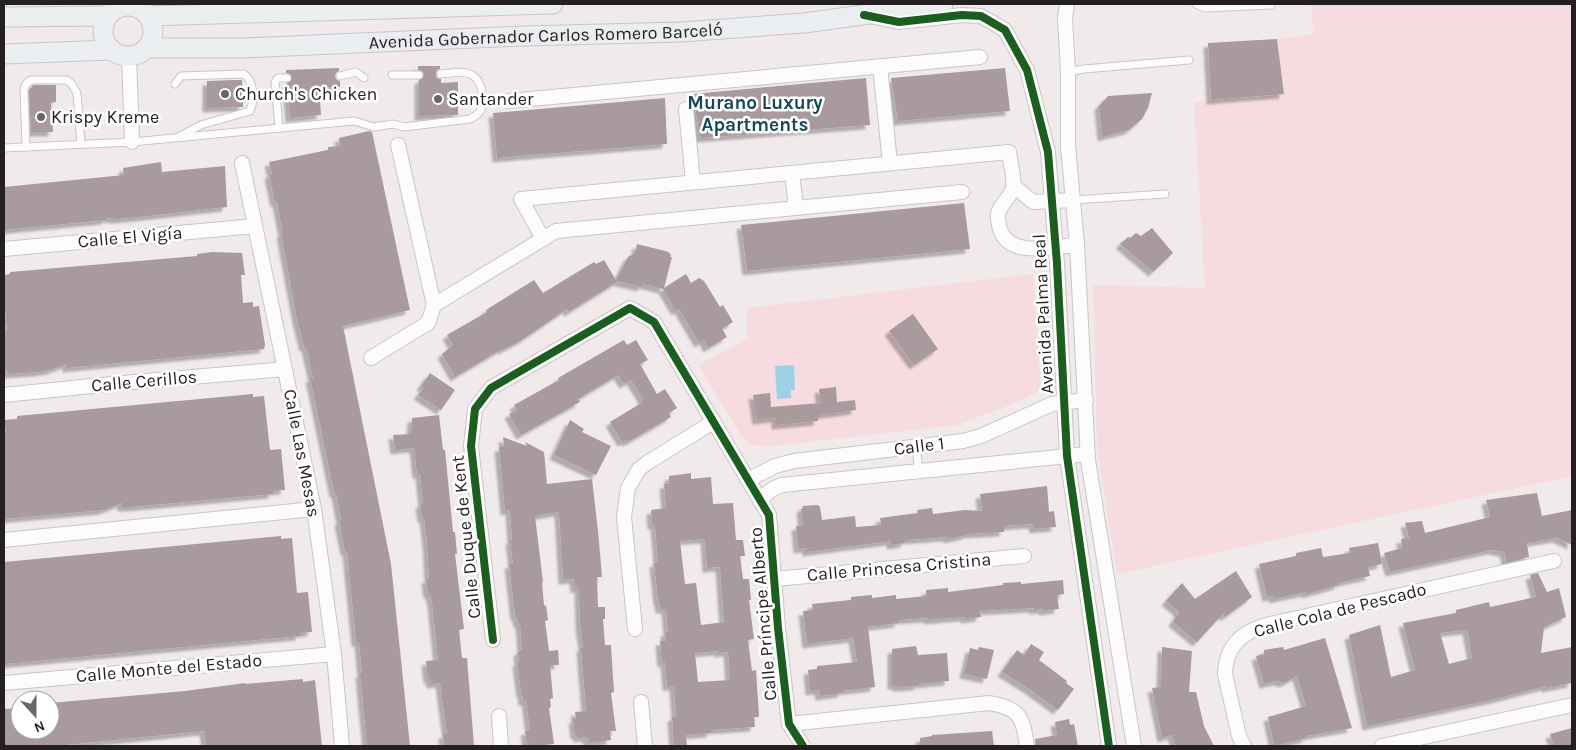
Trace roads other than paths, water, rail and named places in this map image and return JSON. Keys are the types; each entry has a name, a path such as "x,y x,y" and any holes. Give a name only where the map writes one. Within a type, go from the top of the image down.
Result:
{"main road":[{"path":"4,54 139,54 147,48 152,40 154,30 149,16 137,7 127,4 118,7 107,16 104,22 103,32 105,41 120,53"},
{"name":"Avenida Gobernador Carlos Romero Barceló","path":"149,16 553,4"},
{"name":"Avenida Gobernador Carlos Romero Barceló","path":"147,48 244,48 524,36 681,32 804,23 943,4"},
{"path":"4,17 107,16"}],"street":[{"path":"1067,4 1064,18 1068,72 1068,146 1077,245 1088,454 1134,746"},
{"name":"Avenida Palma Real","path":"864,15 900,22 962,15 982,16 1005,30 1027,70 1048,152 1067,456 1109,746"},
{"path":"120,53 132,142"},
{"path":"509,101 980,57"},
{"path":"880,66 890,163"},
{"path":"686,109 693,182"},
{"path":"371,358 428,323 434,304 398,145"},
{"path":"543,239 521,198 1009,152 1014,186 1012,193 998,213 1001,233 1008,242 1017,248 1077,245"},
{"name":"Calle Las Mesas","path":"242,163 314,509 334,654 342,746"},
{"path":"792,173 796,208"},
{"path":"1014,186 1033,202 1073,200"},
{"path":"434,304 556,232 962,192"},
{"name":"Calle El Vigía","path":"4,249 255,226"},
{"name":"Calle Duque de Kent","path":"492,640 471,446 475,409 491,388 630,308 654,322 748,480"},
{"name":"Calle Cerillos","path":"4,395 285,369"},
{"name":"Calle 1","path":"748,480 775,466 794,461 916,447 981,436 1052,404 1086,400"},
{"path":"635,629 624,516 628,488 639,469 713,422"},
{"name":"Calle 1","path":"760,501 765,494 782,484 1088,454"},
{"name":"Calle Príncipe Alberto","path":"748,480 769,515 778,628 789,724 803,746"},
{"path":"4,540 314,509"},
{"name":"Calle Princesa Cristina","path":"775,579 1024,556"},
{"name":"Calle Cola de Pescado","path":"1244,746 1239,736 1225,674 1225,666 1232,649 1243,635 1261,626 1554,561"},
{"name":"Calle Monte del Estado","path":"4,683 334,654"},
{"path":"641,702 645,746"},
{"path":"789,724 989,703 1006,706 1017,714 1024,723 1027,746"},
{"path":"1382,746 1426,742 1572,705"},
{"path":"499,716 501,746"}],"lane":[{"path":"1196,4 1205,8 1270,5"},
{"path":"1068,72 1190,60"},
{"path":"340,76 356,72 364,78"},
{"path":"4,148 132,142 354,121 374,127 393,124 404,127 470,119 477,115 481,110 483,99 478,79 471,74 461,72 440,74"},
{"path":"175,84 181,76 244,74 249,78 251,84 252,107 250,111 201,125 178,138"},
{"path":"392,75 419,75"},
{"path":"279,128 275,82 278,78 287,78"},
{"path":"26,147 24,89 31,80 66,80 71,82 77,93 80,144"},
{"path":"1073,200 1166,194"},
{"path":"916,447 919,471"}],"water":[{"path":"794,365 795,390 791,390 791,398 777,399 775,366"}],"place":[{"name":"Church's Chicken","path":"225,94"},
{"name":"Santander","path":"438,99"},
{"name":"Krispy Kreme","path":"41,117"}],"district":[{"name":"Murano Luxury Apartments","path":"755,113"}]}
